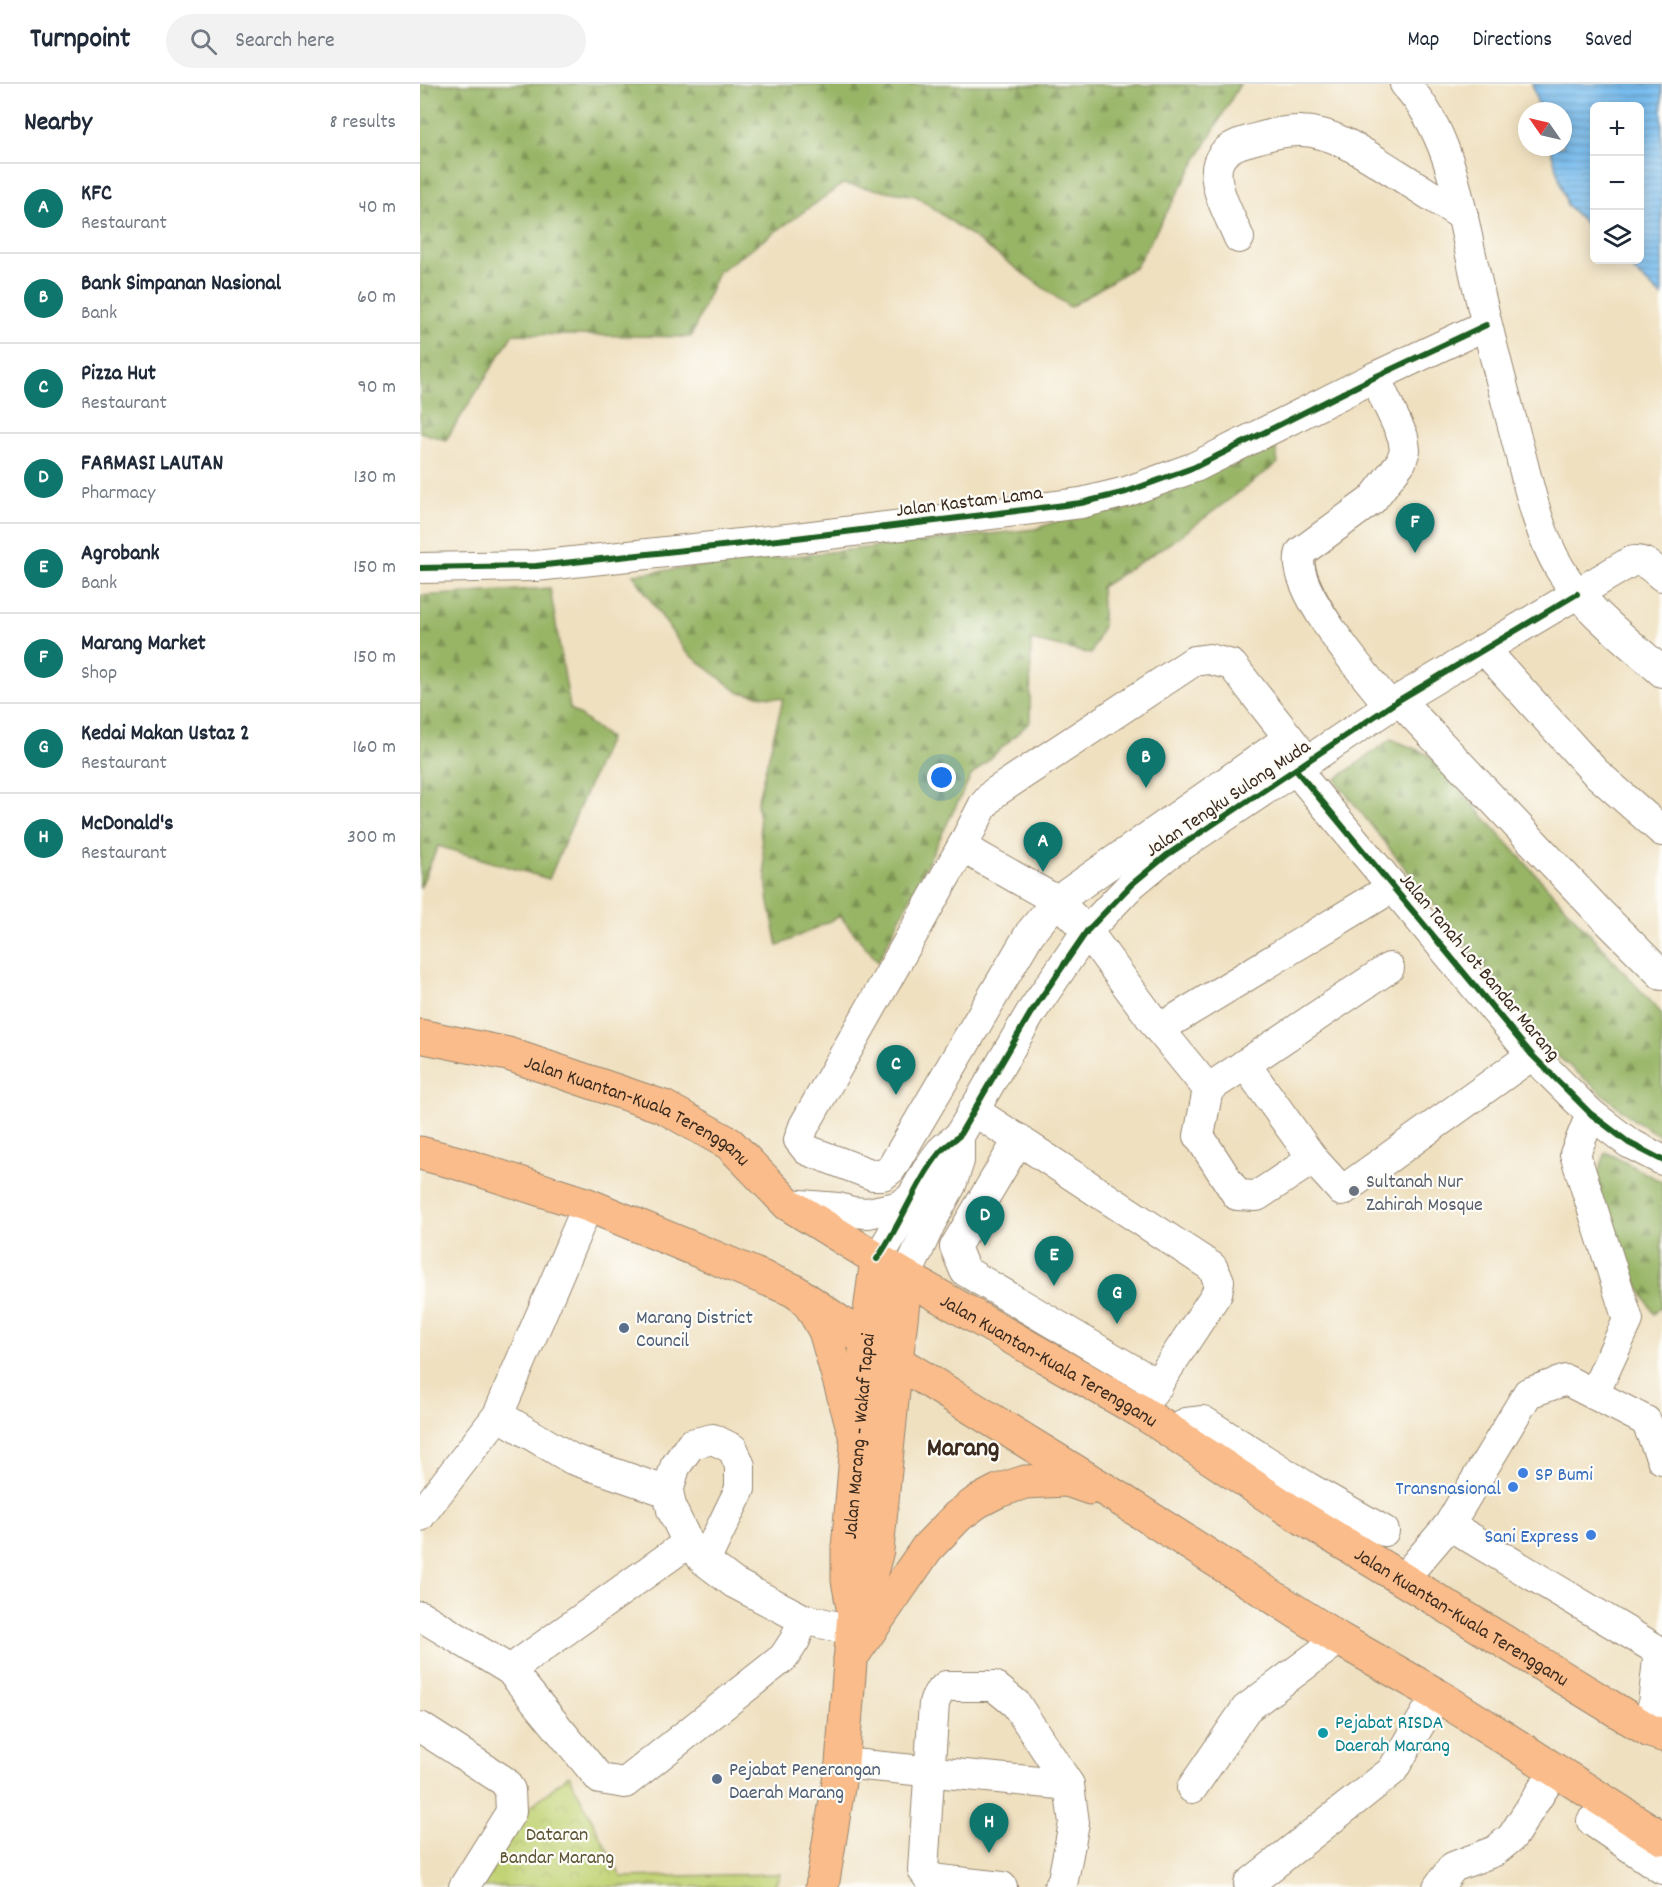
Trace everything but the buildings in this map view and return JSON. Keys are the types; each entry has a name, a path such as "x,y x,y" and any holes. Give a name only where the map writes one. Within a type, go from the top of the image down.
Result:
{"main road":[{"name":"Jalan Kuantan-Kuala Terengganu","path":"420,1036 508,1054 664,1107 730,1144 788,1204 906,1277 1175,1433 1297,1498 1403,1579 1656,1733"},
{"path":"420,1153 458,1162 588,1205 793,1290 896,1361 1120,1499 1339,1640 1437,1695 1662,1838"},
{"name":"Jalan Marang - Wakaf Tapai","path":"822,1887 842,1763 852,1634 848,1548 866,1341 877,1258"},
{"name":"Jalan Marang - Wakaf Tapai","path":"852,1634 877,1550 906,1277"},
{"path":"793,1290 811,1306 825,1331 858,1445"},
{"path":"852,1634 958,1516 977,1502 998,1491 1025,1482 1067,1480 1120,1499"}],"street":[{"path":"1405,84 1434,127 1447,158 1463,216 1486,325 1535,508 1549,548 1577,594 1662,672"},
{"path":"1239,238 1215,176 1217,165 1228,148 1281,132 1303,130 1343,143 1363,153 1463,216"},
{"name":"Jalan Kastam Lama","path":"420,568 536,566 796,538 1081,503 1126,492 1195,466 1486,325"},
{"path":"1375,377 1403,438 1405,450 1401,462 1390,479 1372,500 1301,552 1299,562 1309,592 1320,614 1345,650 1394,703 1662,975"},
{"name":"Jalan Tengku Sulong Muda","path":"877,1258 892,1238 926,1174 942,1150 959,1136 1030,1014 1086,931 1132,884 1167,855 1394,703 1630,562 1637,560 1646,563 1662,576"},
{"path":"1484,649 1595,772 1662,831"},
{"name":"Jalan Tanah Lot Bandar Marang","path":"1057,901 1030,933 891,1169 883,1175 873,1175 807,1150 799,1140 804,1126 983,806 994,793 1194,661 1209,659 1232,665 1289,738 1302,766 1393,887 1532,1055 1591,1114 1629,1143 1662,1160"},
{"path":"1057,901 1289,738"},
{"path":"962,847 1057,901 1086,931 1159,1029 1208,1089"},
{"path":"1159,1029 1393,887"},
{"path":"1313,1159 1257,1196 1237,1195 1199,1136 1208,1089 1389,968"},
{"path":"1245,1064 1313,1159 1342,1191 1532,1055"},
{"path":"973,1110 1212,1267 1219,1281 1217,1293 1140,1411"},
{"path":"1591,1114 1575,1154 1628,1320 1594,1394"},
{"name":"Jalan Tengku Sulong Muda","path":"906,1277 951,1185 959,1161 959,1136"},
{"path":"1018,1139 955,1247 965,1271 1158,1385"},
{"path":"788,1204 868,1213 897,1207 914,1197"},
{"path":"420,1516 498,1415 588,1205"},
{"path":"1403,1579 1449,1525 1528,1393 1566,1380 1646,1421 1662,1459"},
{"path":"498,1415 572,1459 668,1492"},
{"path":"510,1670 696,1552 740,1489 740,1466 733,1449 713,1439 691,1444 675,1467 668,1492 672,1510 696,1552 734,1583 804,1618 852,1634"},
{"path":"1297,1498 1384,1531"},
{"path":"1449,1525 1660,1644 1656,1733"},
{"path":"421,1616 510,1670 600,1779 625,1783 784,1656 795,1640 804,1618"},
{"path":"1192,1788 1246,1709 1339,1640"},
{"path":"1002,1887 940,1880 928,1877 923,1870 934,1703 938,1694 946,1686 994,1686 1016,1704 1069,1785 1074,1823 1063,1880 1059,1887"},
{"path":"1249,1884 1392,1771 1437,1695"},
{"path":"420,1727 504,1781 510,1790 511,1812 464,1887"},
{"path":"842,1763 1069,1785"},
{"path":"1438,1887 1453,1867 1495,1851 1512,1837 1555,1770"},
{"path":"1592,1821 1662,1869"}],"green space":[{"path":"420,84 1240,84 1136,266 1070,307 916,196 843,184 718,272 691,337 513,334 446,440 420,432"},
{"path":"1275,443 1278,463 1175,540 1101,587 1103,625 1091,654 1031,640 1030,722 971,776 878,962 840,916 778,946 769,903 757,803 783,699 738,692 685,651 633,574 1035,529"},
{"path":"550,588 570,708 609,738 549,879 438,846 420,888 420,596"},
{"path":"1391,739 1427,754 1662,1014 1662,1137 1635,1121 1549,1049 1335,780"},
{"path":"1606,1152 1662,1182 1662,1306 1654,1314 1609,1232 1596,1179"},
{"name":"Dataran Bandar Marang","path":"569,1775 621,1877 780,1874 774,1887 482,1887 530,1807"}],"water":[{"path":"1532,84 1662,84 1662,297 1627,264 1644,264 1644,102 1590,102 1590,228 1567,205 1553,156 1572,156 1572,102 1537,102"}],"cycle path":[{"path":"420,568 536,566 796,538 1081,503 1126,492 1195,467 1375,377 1486,325"},
{"path":"877,1259 932,1163 941,1151 959,1136 1030,1014 1087,931 1132,884 1167,855 1399,700 1577,594"},
{"path":"1296,770 1532,1055 1591,1114 1629,1143 1662,1160"}],"place":[{"name":"Marang Market","path":"1415,553"},
{"name":"Bank Simpanan Nasional","path":"1146,788"},
{"name":"KFC","path":"1043,872"},
{"name":"Pizza Hut","path":"896,1095"},
{"name":"Sultanah Nur Zahirah Mosque","path":"1354,1191"},
{"name":"FARMASI LAUTAN","path":"985,1246"},
{"name":"Agrobank","path":"1054,1286"},
{"name":"Kedai Makan Ustaz 2","path":"1117,1324"},
{"name":"Marang District Council","path":"624,1328"},
{"name":"SP Bumi","path":"1523,1473"},
{"name":"Transnasional","path":"1513,1487"},
{"name":"Sani Express","path":"1591,1535"},
{"name":"Pejabat RISDA Daerah Marang","path":"1323,1733"},
{"name":"Pejabat Penerangan Daerah Marang","path":"717,1779"},
{"name":"McDonald's","path":"989,1853"}],"district":[{"name":"Marang","path":"963,1446"}]}
